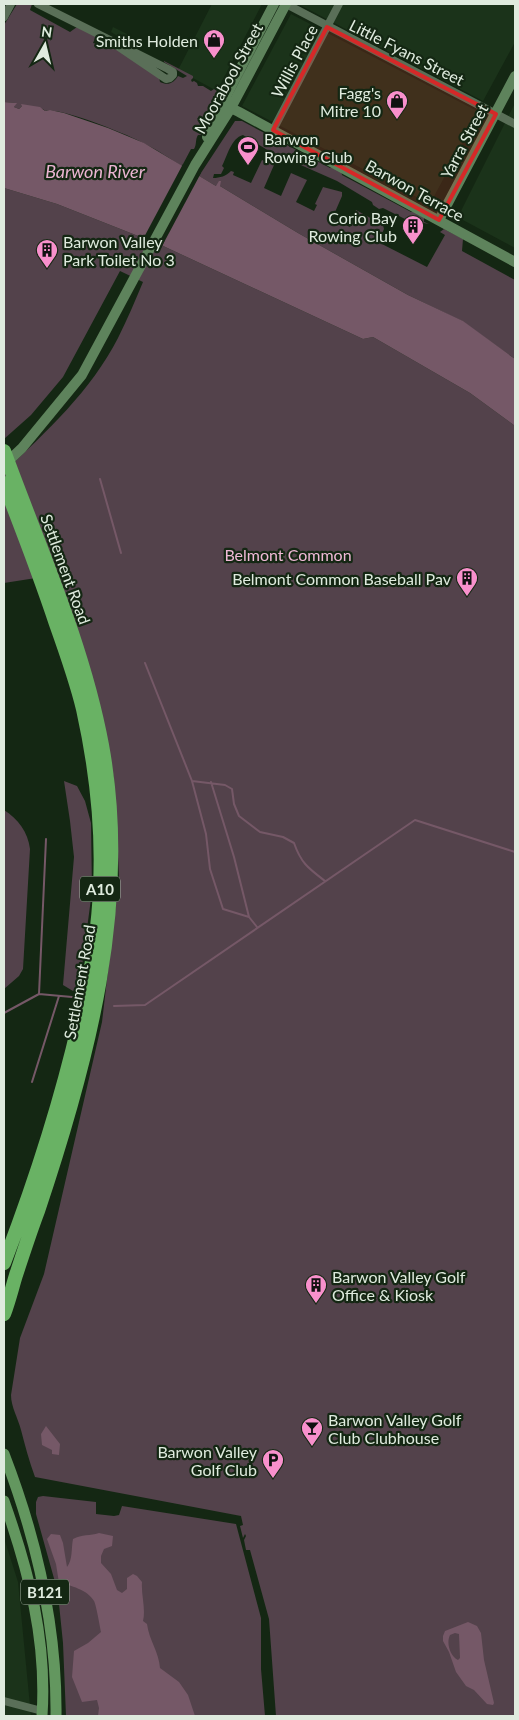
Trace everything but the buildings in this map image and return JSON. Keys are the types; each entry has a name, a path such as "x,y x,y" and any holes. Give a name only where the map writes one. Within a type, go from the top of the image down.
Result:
{"highway":[{"name":"Settlement Road","path":"4,451 82,706 91,748 100,818 100,888 96,943 72,1055 47,1143 8,1242 4,1263"},
{"name":"Settlement Road","path":"4,483 38,558 82,665 93,703 102,746 110,819 111,883 106,942 98,993 85,1050 50,1175 8,1284 5,1314"}],"main road":[{"name":"B121","path":"4,1455 31,1539 45,1594 55,1669 56,1716"},
{"path":"5,1505 15,1486"},
{"name":"B121","path":"5,1505 27,1572 35,1606 40,1644 42,1714"}],"street":[{"path":"4,17 11,4"},
{"path":"38,4 107,40 165,78 169,79 173,75 168,69 130,48 107,40"},
{"name":"Moorabool Street","path":"4,465 34,434 82,374 194,165 210,128 274,4"},
{"name":"Moorabool Street","path":"194,165 231,108 286,4"},
{"name":"Little Fyans Street","path":"286,4 515,124"},
{"name":"Willis Place","path":"273,130 339,4"},
{"name":"Yarra Street","path":"439,220 515,76"},
{"path":"210,128 224,110 231,108"},
{"name":"Barwon Terrace","path":"231,108 515,262"},
{"path":"223,121 232,116 248,117"},
{"name":"Moorabool Street","path":"4,456 34,434"},
{"path":"4,1701 42,1714"}],"highlighted area":[{"path":"327,27 496,114 439,220 273,130"}],"shaded area":[{"path":"212,4 262,4 217,91 178,70"},
{"path":"298,4 515,4 515,42 483,101"},
{"path":"291,14 479,112 430,204 242,106"},
{"path":"113,27 129,35 126,41 111,32"},
{"path":"515,103 515,248 463,220 460,213"},
{"path":"4,1538 18,1582 31,1716 4,1716"}],"green space":[{"path":"17,4 32,4 30,10 70,32 77,27 96,36 93,43 121,51 159,77 160,82 168,84 173,82 178,76 183,78 187,76 164,61 193,76 192,82 197,83 198,86 203,86 211,91 214,89 217,91 216,96 213,96 206,125 201,135 198,135 194,149 191,149 182,166 137,140 79,117 22,106 19,109 14,107 16,103 4,102 4,25"},
{"path":"235,121 242,121 330,168 341,170 342,175 411,212 414,211 424,218 424,222 429,224 407,220 383,208 379,209 372,202 337,181 269,151 243,135 232,144 222,166 224,168 221,174 214,174 213,178 218,178 231,171 234,172 233,175 251,183 262,160 274,165 264,188 281,196 291,173 307,180 296,202 314,211 317,205 315,204 323,187 342,192 332,219 350,227 356,210 383,225 384,229 378,242 427,267 445,235 440,232 444,229 463,239 462,251 515,280 515,359 462,321 408,295 298,233 220,186 216,186 199,176"},
{"name":"Belmont Common","path":"4,188 57,204 161,245 363,339 373,337 470,393 515,426 515,1716 276,1716 269,1619 250,1550 246,1550 244,1540 246,1536 245,1534 243,1538 240,1526 243,1525 241,1516 35,1477 13,1408 11,1395 20,1338 44,1274 102,1022 119,877 114,779 97,697 55,575 4,583 4,472 67,410 95,376 118,338 143,282 120,271 63,377 31,415 4,439"},
{"path":"64,781 77,786 85,801 91,823 92,891 79,989 73,991 63,985 74,857"},
{"path":"4,810 22,826 30,849 23,969 19,976 4,989"},
{"path":"38,1497 96,1502 96,1514 119,1515 122,1506 236,1524 261,1618 261,1669 265,1716 66,1716 63,1643 59,1604 55,1582 36,1514 36,1502"}],"water":[{"name":"Barwon River","path":"4,102 17,103 14,107 19,109 22,106 21,104 40,107 45,111 50,110 64,113 144,143 216,186 221,181 220,186 298,233 408,295 463,321 515,359 515,426 470,393 373,337 363,339 161,245 57,204 4,188"},
{"path":"46,1426 60,1444 59,1455 52,1454 52,1450 42,1445 41,1434"},
{"path":"99,1533 113,1536 112,1546 104,1549 101,1563 111,1574 117,1590 122,1593 127,1589 127,1578 133,1574 142,1582 143,1621 147,1624 160,1668 179,1682 188,1695 195,1716 98,1716 97,1700 82,1702 72,1677 74,1651 88,1643 101,1632 97,1611 94,1601 88,1594 59,1583 56,1564 47,1539 51,1534 60,1535 67,1567 71,1557 73,1539"},
{"path":"468,1622 477,1626 481,1633 493,1705 487,1704 474,1690 466,1686 456,1672 443,1641 445,1631","holes":["459,1634 460,1658 458,1660 451,1652 448,1642 450,1635"]}],"pier":[{"path":"183,164 201,173 161,248 142,241"}],"waterway":[{"path":"100,479 121,553"},
{"path":"145,663 192,781 206,834 210,869 223,909 249,917 257,927"},
{"path":"192,781 225,785 232,789 234,804 239,816 260,832 283,837 294,843 299,856 306,865 325,881"},
{"path":"211,782 234,857 249,917"},
{"path":"114,1006 145,1005 415,820 515,852"},
{"path":"46,839 39,994 72,997"},
{"path":"4,1013 39,994"},
{"path":"32,1082 59,996"}],"place":[{"name":"Smiths Holden","path":"214,59"},
{"name":"Fagg's Mitre 10","path":"397,120"},
{"name":"Barwon Rowing Club","path":"248,166"},
{"name":"Corio Bay Rowing Club","path":"413,245"},
{"name":"Barwon Valley Park Toilet No 3","path":"47,269"},
{"name":"Belmont Common Baseball Pav","path":"467,597"},
{"name":"Barwon Valley Golf Office & Kiosk","path":"316,1304"},
{"name":"Barwon Valley Golf Club Clubhouse","path":"312,1447"},
{"name":"Barwon Valley Golf Club","path":"273,1479"}]}
